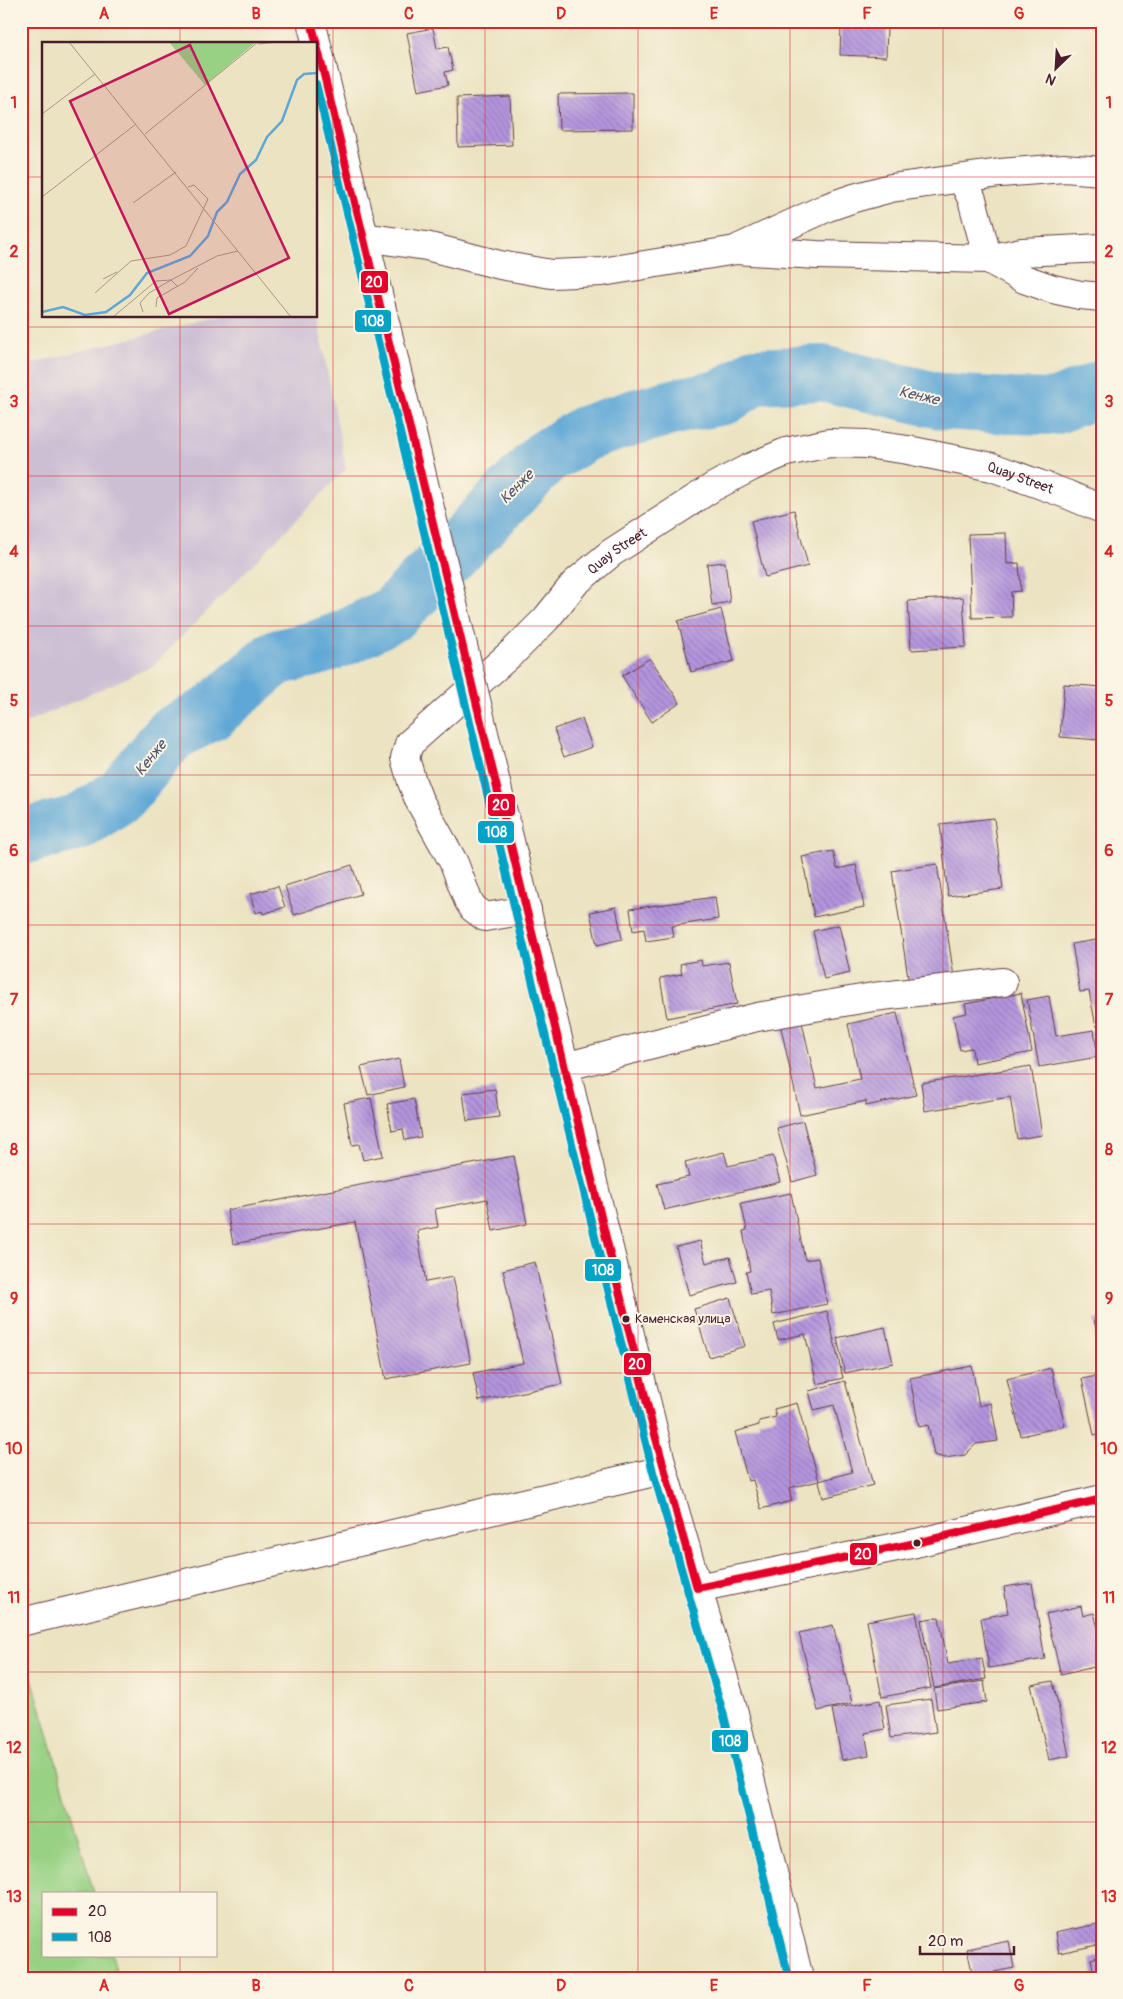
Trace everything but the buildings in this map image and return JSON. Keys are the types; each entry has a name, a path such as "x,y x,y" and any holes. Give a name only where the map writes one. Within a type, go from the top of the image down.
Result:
{"street":[{"path":"311,21 316,42"},
{"path":"318,50 663,1470 734,1713 800,1978"},
{"path":"736,250 828,207 891,188 1000,173 1064,168 1102,171"},
{"path":"962,179 972,199 988,259 1024,279 1053,289 1080,295 1102,297"},
{"path":"364,238 426,246 500,266 552,274 602,272 736,250 836,256 988,259 1022,252 1102,248"},
{"name":"Quay Street","path":"527,910 485,917 473,908 454,863 419,800 405,758 409,744 516,649 546,619 575,583 618,548 713,487 751,466 786,452 829,443 866,444 992,467 1102,509"},
{"path":"564,1067 757,1017 873,997 1003,982"},
{"path":"21,1622 663,1470"},
{"path":"697,1588 916,1544 1102,1499"}],"shaded area":[{"path":"212,318 317,318 346,469 153,666 21,725 21,366"}],"green space":[{"path":"21,1640 94,1892 42,1892 42,1956 112,1956 118,1978 21,1978"}],"waterway":[{"name":"Кенже","path":"21,837 78,823 121,795 171,734 211,713 275,658 317,648 347,637 394,613 545,458 586,433 635,417 686,404 724,397 755,376 822,373 944,402 1012,406 1054,407 1102,388"}],"transit line":[{"name":"20","path":"311,21 316,42"},
{"name":"20","path":"318,50 609,1250 651,1420 697,1588"},
{"name":"108","path":"318,92 551,1059 653,1472 724,1716 789,1978"},
{"name":"20","path":"697,1588 916,1543 1102,1499"}],"place":[{"name":"Каменская улица","path":"626,1319"}]}
